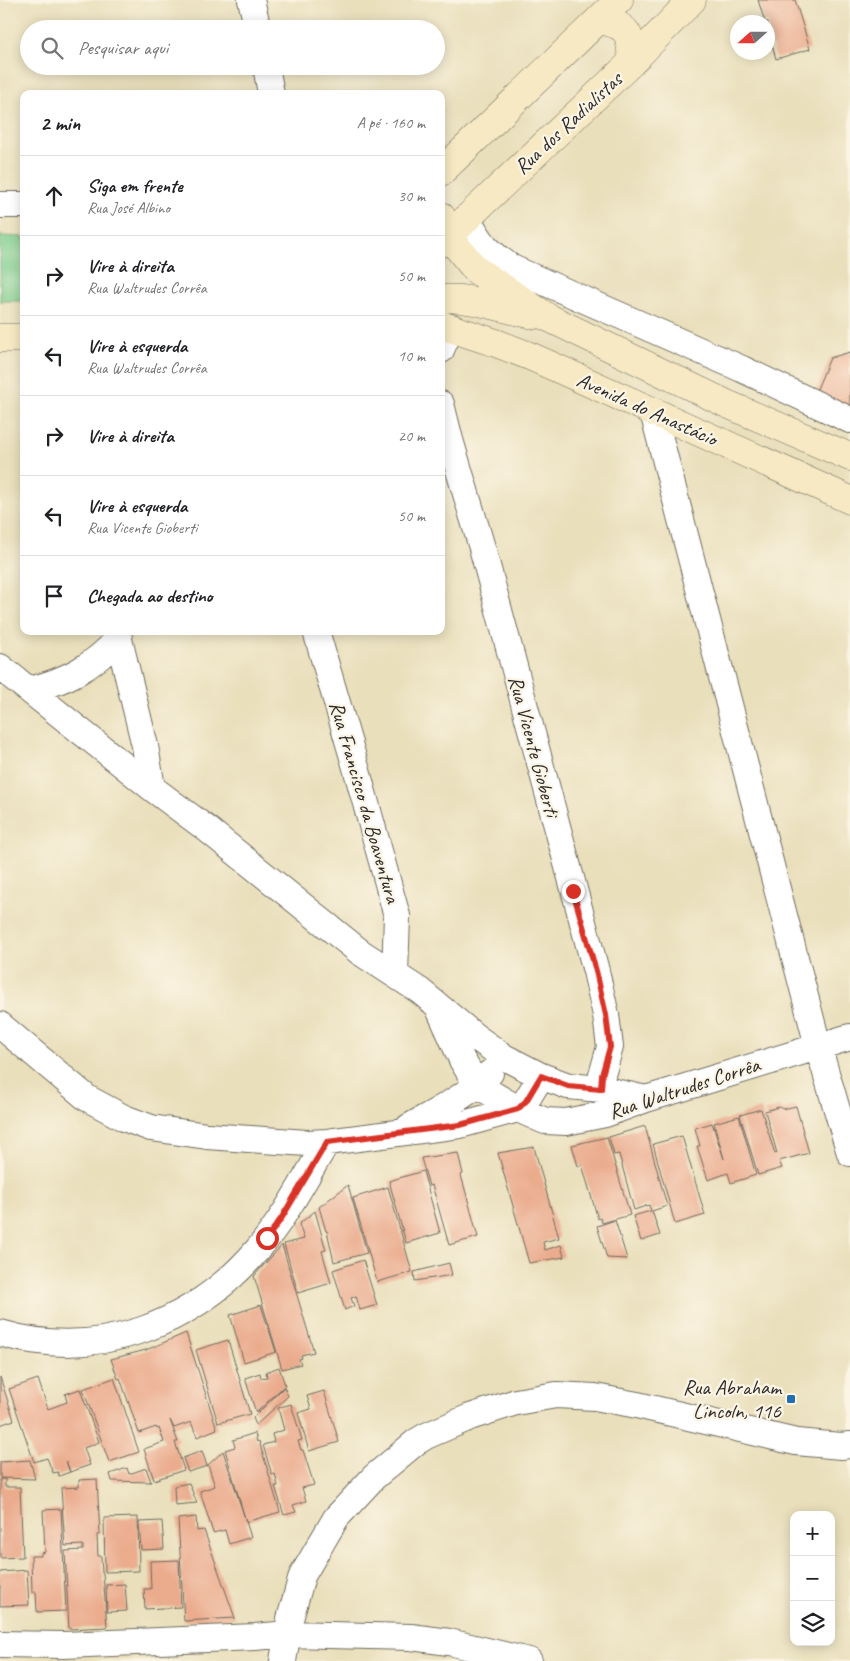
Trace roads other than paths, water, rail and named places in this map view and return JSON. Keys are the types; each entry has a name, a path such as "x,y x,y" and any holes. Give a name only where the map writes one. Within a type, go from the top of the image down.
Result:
{"main road":[{"path":"445,168 619,0"},
{"name":"Rua dos Radialistas","path":"450,228 632,62 692,0"},
{"path":"599,20 617,24 630,38 632,62"},
{"path":"450,228 476,270 547,317 727,404 850,457"},
{"path":"445,299 471,301 547,317"},
{"name":"Avenida do Anastácio","path":"445,334 496,343 532,357 850,500"},
{"path":"0,338 20,338"}],"street":[{"path":"251,0 256,20"},
{"path":"268,75 270,90"},
{"path":"0,205 20,205"},
{"path":"450,228 481,242 490,253 512,268 742,369 850,420"},
{"path":"653,412 818,1046 850,1153"},
{"name":"Rua Vicente Gioberti","path":"445,420 483,551 596,971 606,1015 610,1047 602,1075 601,1089"},
{"path":"118,635 145,746 152,788"},
{"path":"29,690 61,680 90,665 118,635"},
{"name":"Rua Francisco da Boaventura","path":"317,635 397,916 395,974"},
{"path":"0,667 360,952 436,1003 477,1038 504,1057 541,1076 568,1086 601,1089 646,1099"},
{"name":"Rua Waltrudes Corrêa","path":"436,1003 462,1060 477,1085 518,1109 545,1120 566,1122 605,1114 646,1099 850,1037"},
{"path":"0,1025 88,1098 124,1118 151,1128 207,1136 307,1143 460,1125 518,1109 526,1101 541,1076"},
{"path":"399,1133 477,1085 504,1057"},
{"path":"0,1333 48,1343 97,1342 133,1333 164,1322 195,1305 230,1279 259,1248 281,1219 327,1142"},
{"path":"283,1661 302,1576 336,1518 374,1476 416,1442 470,1417 516,1402 556,1395 595,1397 638,1405 796,1442 850,1445"},
{"path":"0,1644 64,1645 288,1634 411,1637 450,1642 529,1661"}],"place":[{"name":"Rua Abraham Lincoln, 116","path":"791,1399"}]}
